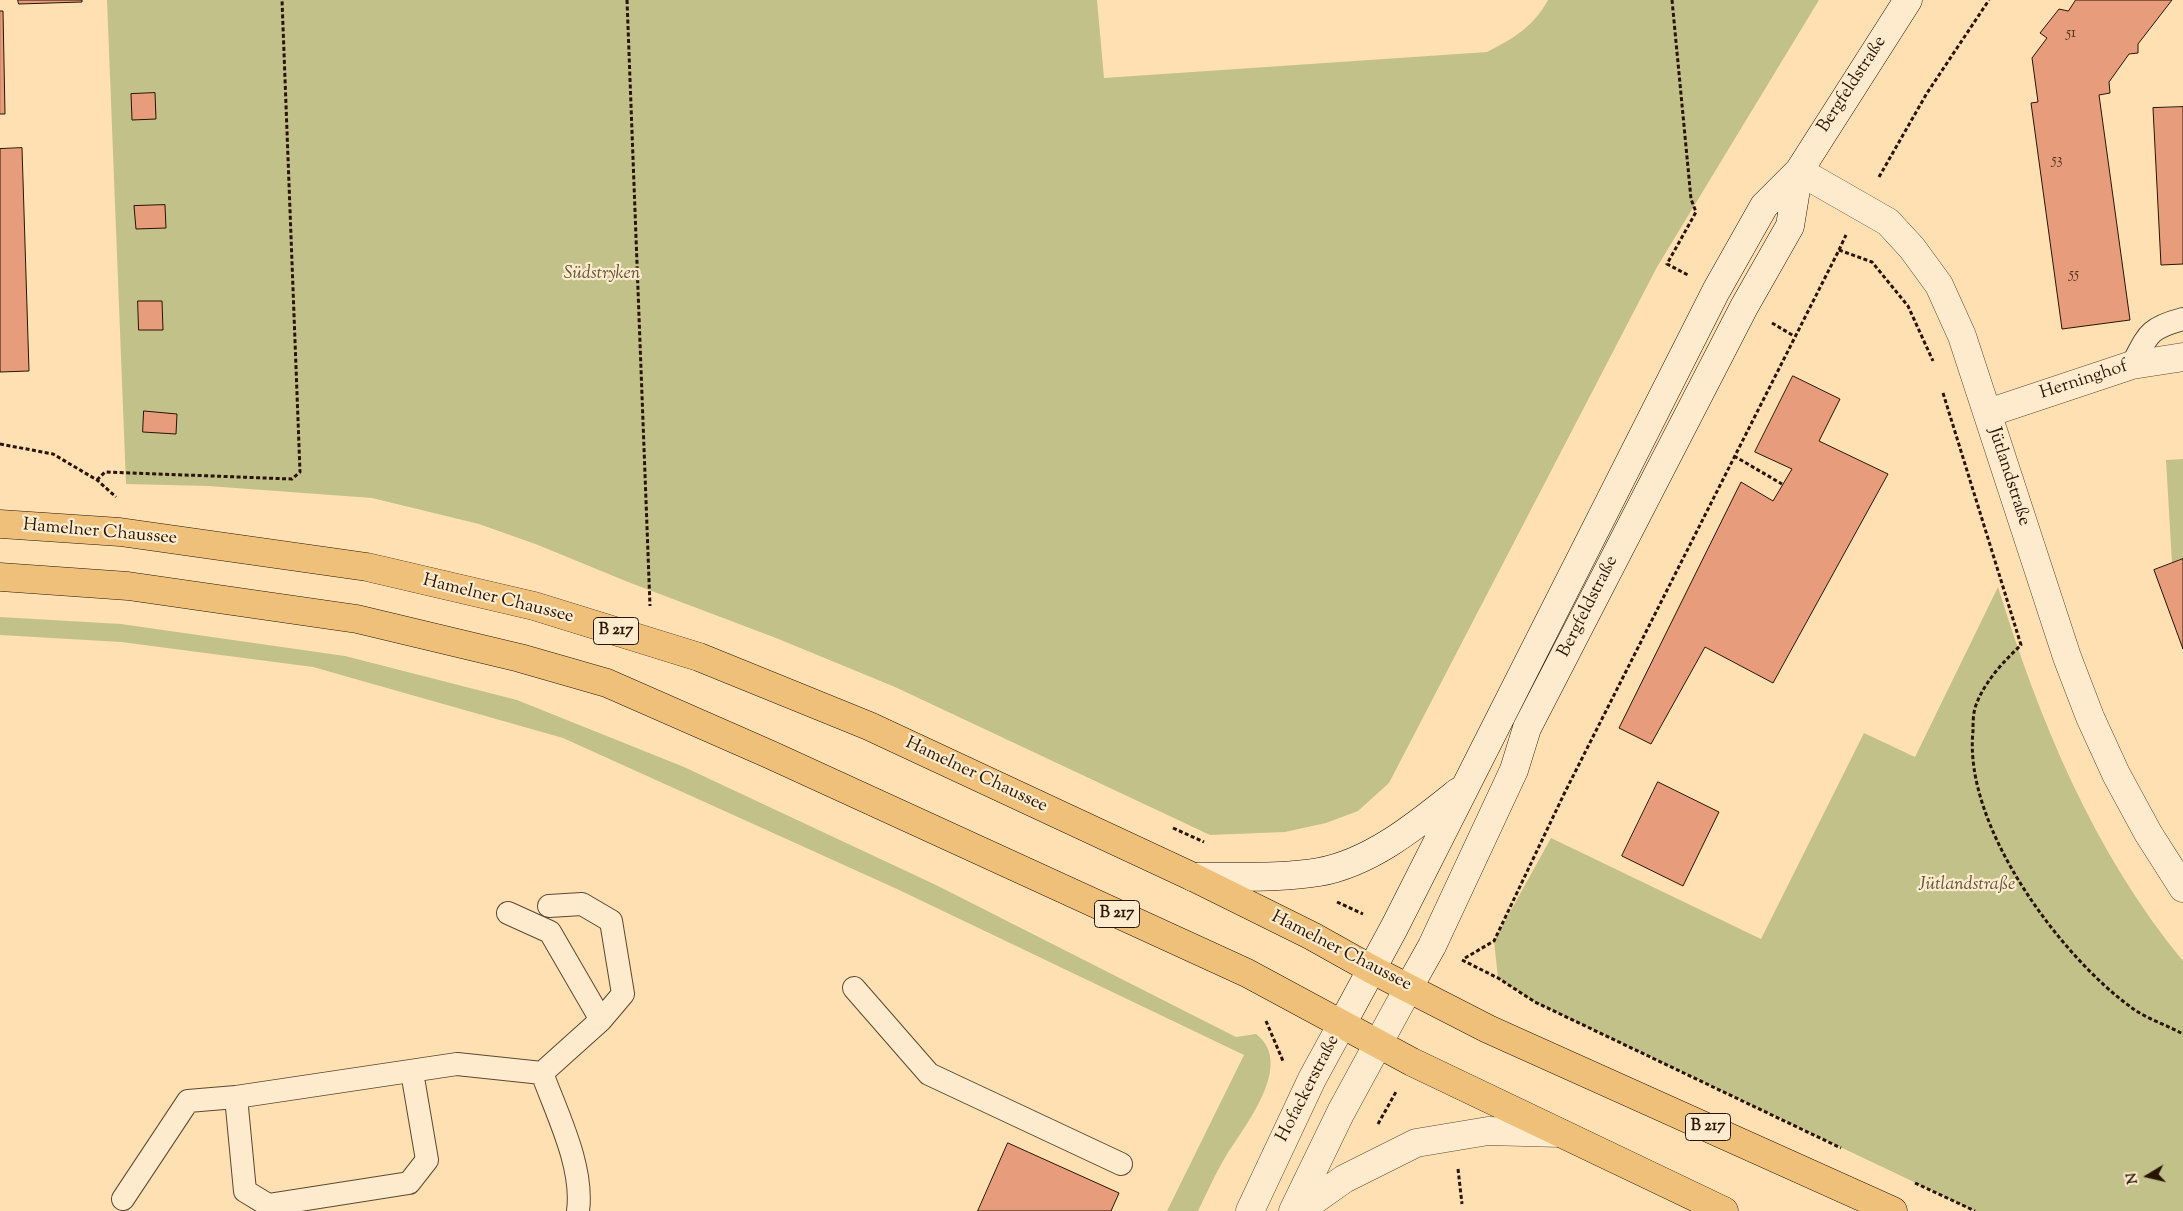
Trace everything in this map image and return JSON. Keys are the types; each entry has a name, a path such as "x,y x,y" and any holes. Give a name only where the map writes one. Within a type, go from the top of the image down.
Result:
{"main road":[{"name":"Hamelner Chaussee","path":"0,524 120,532 367,567 534,606 699,657 860,722 1193,877 1312,936 1371,969 1488,1029 1893,1211"},
{"name":"B 217","path":"0,577 128,586 357,619 520,658 607,683 717,730 1238,969 1379,1044 1724,1211"}],"street":[{"name":"Bergfeldstraße","path":"1371,969 1716,290 1764,206 1798,171 1908,0"},
{"name":"Bergfeldstraße","path":"1379,1044 1432,946 1514,770 1527,728 1744,307 1790,226 1798,171"},
{"name":"Jütlandstraße","path":"1798,171 1888,222 1912,248 1938,285 1962,336 2067,657 2090,717 2116,774 2148,832 2183,888"},
{"name":"Herninghof","path":"1988,413 2132,365 2183,357"},
{"path":"1193,877 1304,874 1320,872 1350,863 1401,837 1463,788"},
{"name":"Hofackerstraße","path":"1250,1211 1312,1079 1371,969"},
{"path":"1293,1211 1342,1112 1379,1044"},
{"path":"1299,1211 1344,1179 1416,1144 1488,1130 1560,1133"}],"lane":[{"path":"2132,365 2149,334 2167,323 2183,319"},
{"path":"123,1199 188,1101 236,1098 457,1064 542,1073 600,1020 623,994 611,921 582,904 549,906"},
{"path":"508,913 550,932 600,1020"},
{"path":"854,988 929,1074 1121,1164"},
{"path":"236,1098 245,1192 268,1205 409,1183 427,1160 412,1072"},
{"path":"542,1073 575,1164 579,1203 578,1211"}],"path":[{"path":"97,480 105,472 292,479 300,472 282,0"},
{"path":"627,0 650,608"},
{"path":"1672,0 1691,199 1696,212 1668,264 1716,290"},
{"path":"1848,1152 1535,1002 1498,978 1462,960 1494,941 1569,785 1861,205 1927,93 1989,0"},
{"path":"1839,250 1872,262 1908,306 1933,362"},
{"path":"1744,307 1794,336"},
{"path":"1942,391 2021,645 1999,666 1975,706 1971,752 1982,805 1996,841 2014,874 2073,952 2099,980 2133,1009 2183,1034"},
{"path":"1734,456 1782,484"},
{"path":"1257,1017 1266,1021 1285,1066"},
{"path":"1911,1182 1975,1211"},
{"path":"1460,1183 1462,1204"}],"green space":[{"name":"Südstryken","path":"107,0 1097,0 1104,78 1487,52 1522,31 1536,17 1548,0 1819,0 1657,267 1389,783 1358,811 1326,823 1285,832 1210,835 895,687 776,638 628,582 538,545 479,524 372,498 208,486 126,484"},
{"path":"2183,459 2183,559 2172,563 2166,460"},
{"path":"1998,587 2032,687 2072,783 2122,875 2151,919 2183,961 2183,1211 1975,1211 1535,1002 1498,978 1494,941 1551,838 1761,939 1864,733 1915,757"},
{"path":"0,617 121,624 345,656 517,700 684,767 936,885 1236,1037 1256,1034 1267,1047 1271,1062 1269,1078 1254,1113 1222,1163 1198,1211 1167,1211 1244,1055 897,889 563,738 313,667 121,642 0,635"}],"building":[{"path":"18,0 82,0 82,2 19,4"},
{"path":"2076,0 2172,0 2138,44 2138,53 2129,54 2109,82 2110,93 2099,95 2130,320 2062,329 2031,103 2038,102 2032,58 2047,38 2040,33 2059,9 2068,11"},
{"path":"0,11 3,11 5,114 0,114"},
{"path":"155,93 156,119 132,120 131,94"},
{"path":"2183,107 2183,264 2161,265 2153,108"},
{"path":"22,148 29,371 0,372 0,149"},
{"path":"165,205 166,228 136,229 134,206"},
{"path":"138,301 162,301 163,330 139,330"},
{"path":"1793,376 1840,399 1819,441 1888,474 1773,683 1705,647 1651,744 1619,728 1741,482 1773,501 1792,469 1755,452"},
{"path":"144,411 177,414 176,434 143,432"},
{"path":"2183,559 2183,649 2154,570"},
{"path":"1658,782 1719,812 1683,886 1622,856"},
{"path":"1008,1143 1119,1193 1111,1211 978,1211"}]}
